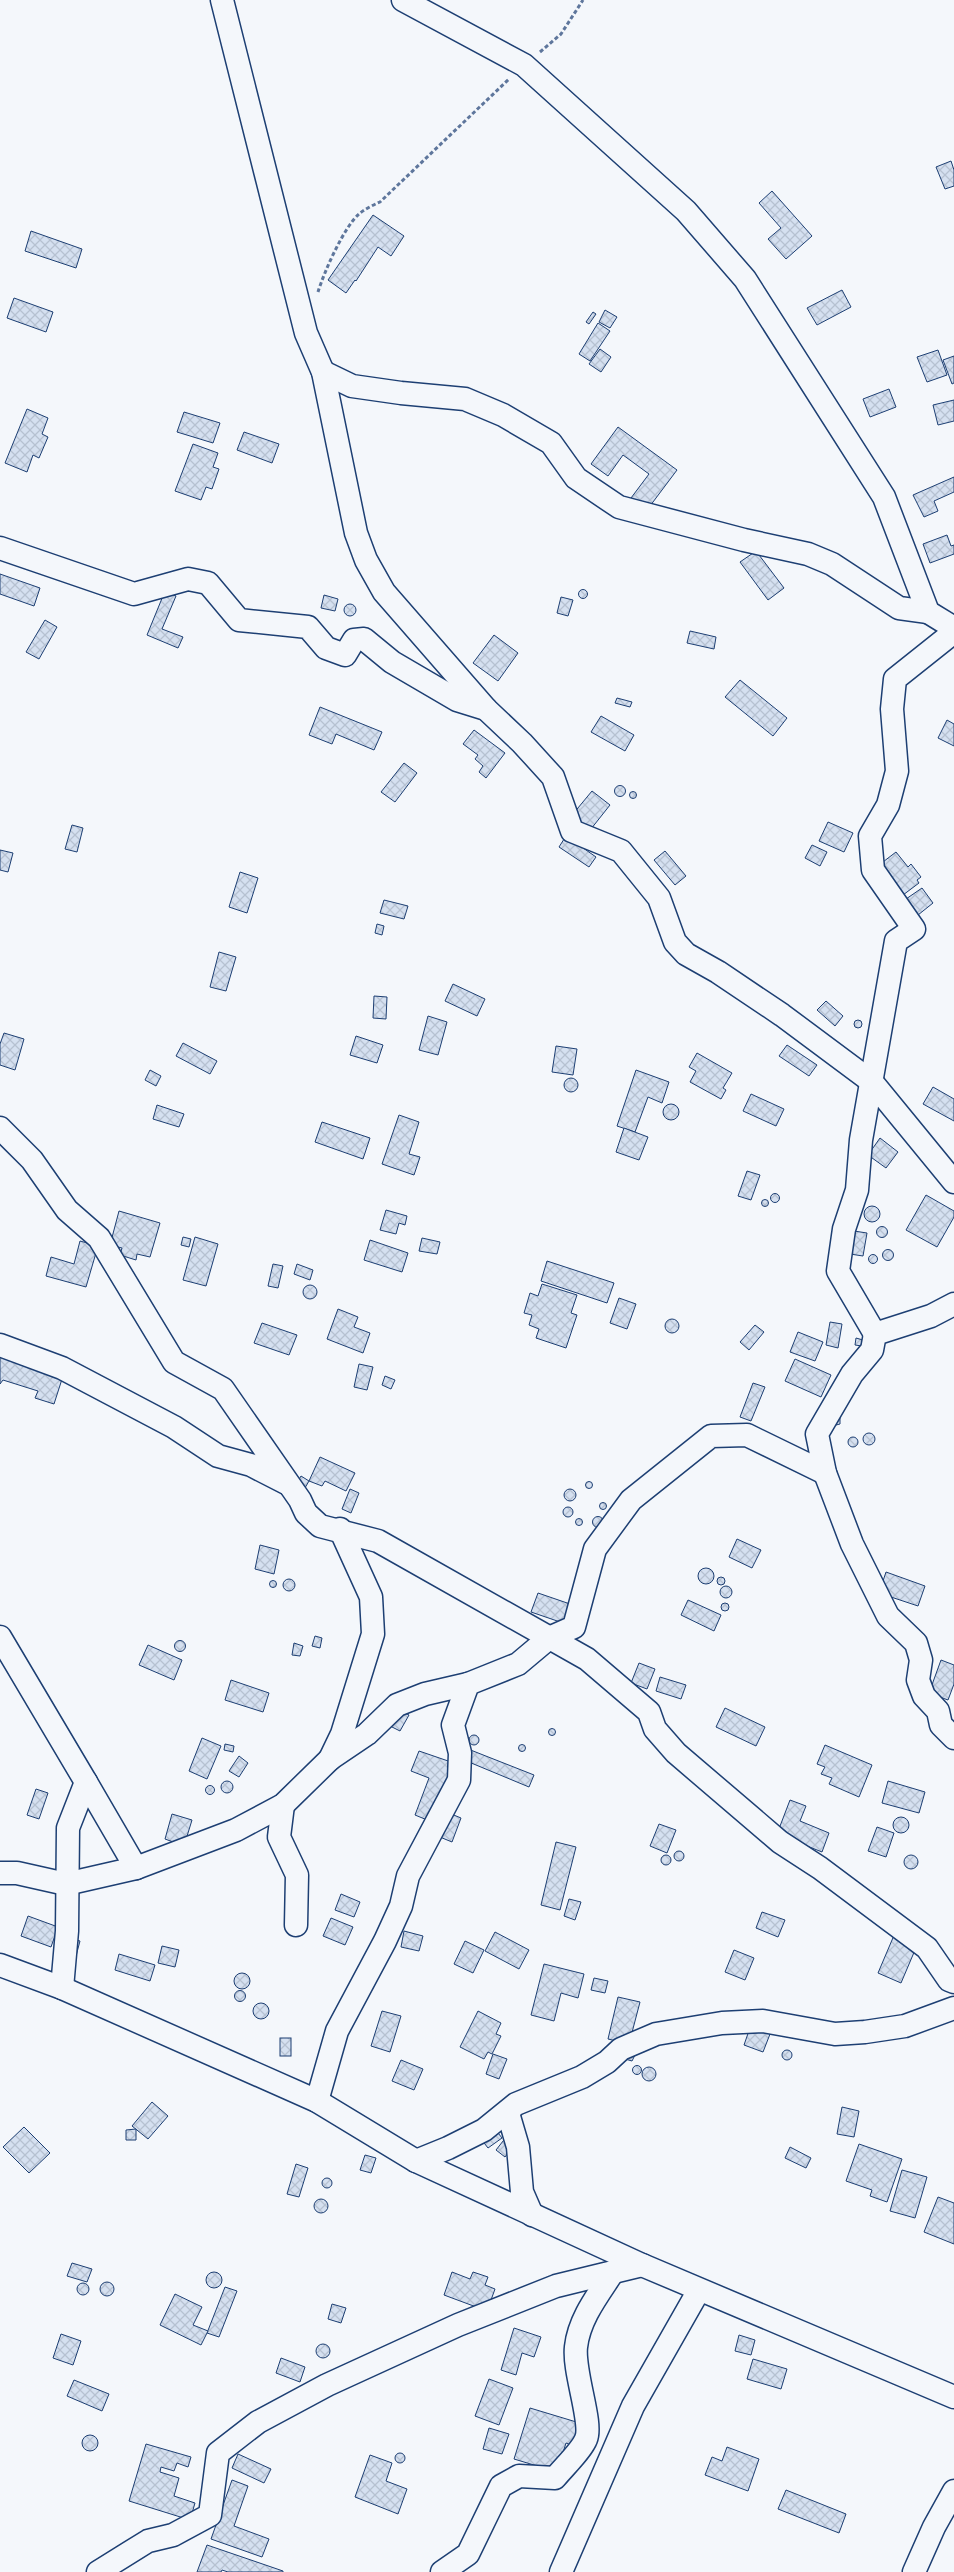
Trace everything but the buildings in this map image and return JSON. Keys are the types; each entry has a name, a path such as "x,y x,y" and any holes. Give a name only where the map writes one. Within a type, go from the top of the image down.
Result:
{"street":[{"path":"222,0 306,333 323,372 356,533 366,560 384,592 486,709 522,743 553,777 572,830 621,851 659,898 675,942 686,954 718,972 774,1009 872,1082 954,1182"},
{"path":"403,0 524,65 686,211 745,279 884,497 928,612"},
{"path":"323,372 352,386 464,399 504,415 551,443 576,478 620,507 744,540 808,554 832,564 899,608 928,612 954,630 895,679 892,709 897,771 888,805 870,836 873,870 914,928 896,942 861,1140 857,1190 844,1229 838,1271 875,1334 872,1350 852,1374 817,1434 825,1473 852,1544 888,1616 916,1643 921,1660 918,1680 924,1696 938,1711 941,1725 954,1738"},
{"path":"0,548 134,594 188,579 208,583 239,620 308,627 326,648 345,656 354,640 364,639 392,662 457,700 486,709"},
{"path":"0,1128 32,1160 67,1210 99,1238 174,1362 222,1389 300,1500 306,1513 320,1526 340,1529 378,1541 587,1659 649,1712 655,1729 676,1753 774,1836 927,1948 950,1980 954,1982"},
{"path":"875,1334 931,1316 954,1304"},
{"path":"0,1345 62,1368 174,1427 218,1456 251,1465 287,1483"},
{"path":"0,1873 17,1873 66,1884 136,1868 236,1830 283,1805 330,1759 367,1734 397,1705 425,1694 468,1684 518,1664 549,1638 574,1627 595,1549 631,1500 711,1436 747,1434 825,1473"},
{"path":"330,1759 342,1734 373,1634 371,1597 340,1529"},
{"path":"0,1638 136,1868"},
{"path":"317,2101 337,2031 400,1906 408,1876 459,1780 460,1753 453,1725 468,1684"},
{"path":"62,1988 67,1930 68,1828 86,1782"},
{"path":"283,1805 278,1837 297,1875 296,1925"},
{"path":"0,1966 62,1988 317,2101 416,2161 642,2265 954,2397"},
{"path":"416,2161 484,2130 508,2113 516,2104 582,2077 606,2062 621,2049 656,2034 722,2023 763,2021 835,2034 866,2032 905,2026 954,2008"},
{"path":"508,2113 518,2147 522,2192 532,2215"},
{"path":"105,2569 148,2541 173,2535 210,2515 218,2453 258,2422 327,2385 458,2325 556,2286 642,2265"},
{"path":"442,2572 468,2554 501,2486 519,2476 555,2478 587,2438 586,2418 576,2376 576,2348 581,2324 613,2272"},
{"path":"560,2572 633,2406 699,2290"},
{"path":"914,2572 923,2549 954,2491"}],"path":[{"path":"317,295 322,276 342,238 359,214 380,202 524,65 561,34 582,0"}]}
